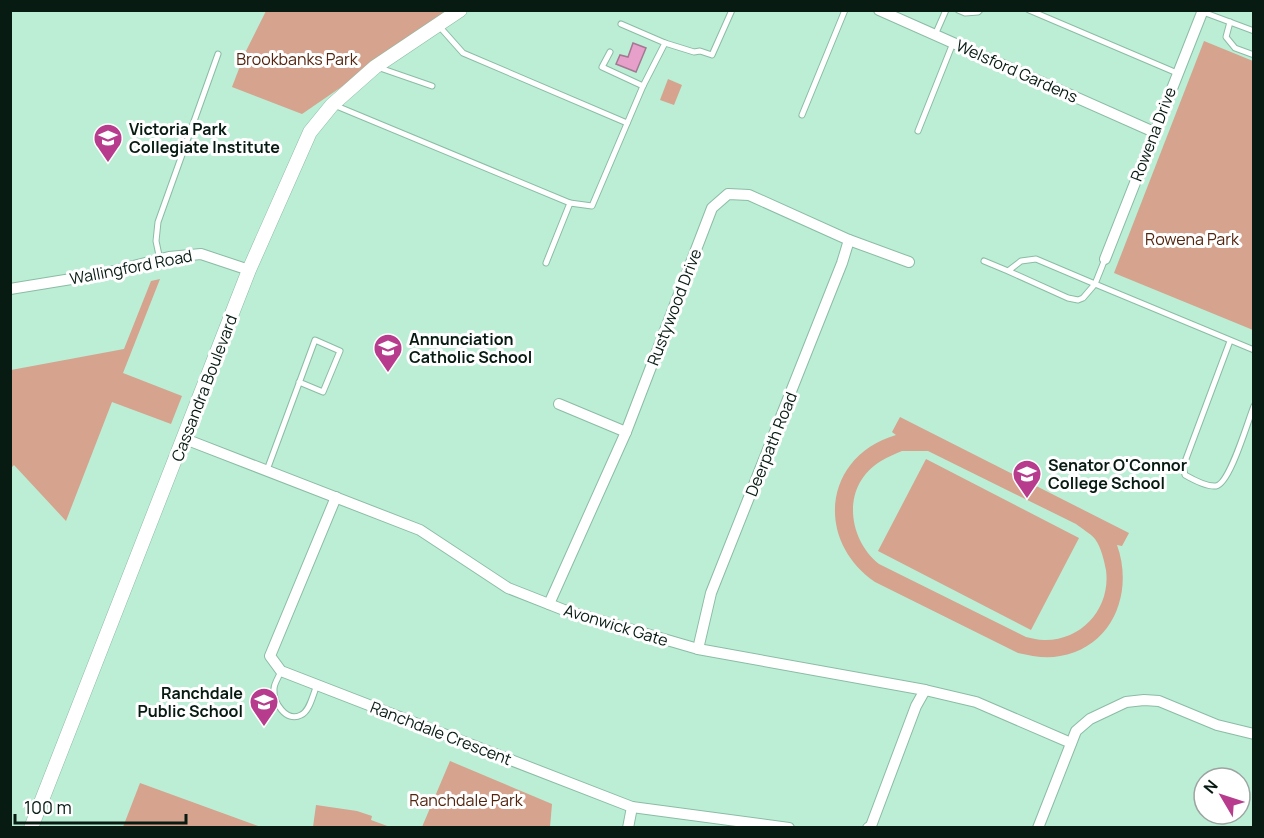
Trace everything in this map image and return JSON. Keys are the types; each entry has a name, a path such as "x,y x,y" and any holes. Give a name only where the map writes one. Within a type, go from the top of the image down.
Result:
{"street":[{"name":"Cassandra Boulevard","path":"31,828 249,270 310,132 332,105 375,67 460,10"},
{"name":"Welsford Gardens","path":"879,10 1154,132"},
{"name":"Rowena Drive","path":"1105,259 1203,11"},
{"name":"Rustywood Drive","path":"549,604 626,432 712,208 728,194 749,195 849,240 909,262"},
{"name":"Deerpath Road","path":"698,649 711,593 842,264 849,240"},
{"name":"Wallingford Road","path":"10,289 102,274 160,260 201,254 249,270"},
{"path":"559,404 626,432"},
{"name":"Avonwick Gate","path":"184,439 420,530 508,588 549,604 698,649 925,690 976,702 1071,743"},
{"path":"281,671 270,656 336,497"},
{"name":"Ranchdale Crescent","path":"281,671 632,807 647,811 789,828"},
{"path":"868,828 871,826 916,706 925,690"},
{"path":"1038,828 1076,731 1090,719 1126,702 1159,701 1217,725 1254,734"},
{"path":"628,828 632,807"}],"lane":[{"path":"621,24 665,43 712,56 732,10"},
{"path":"802,115 845,10"},
{"path":"935,35 946,10"},
{"path":"958,10 965,13 980,10"},
{"path":"1029,10 1177,73"},
{"path":"1203,11 1254,31"},
{"path":"1230,22 1226,37 1235,48 1254,55"},
{"path":"438,25 463,53 627,123"},
{"path":"332,105 570,203 592,206 643,86 665,43"},
{"path":"918,131 953,43"},
{"path":"610,52 602,68 643,86"},
{"path":"160,260 156,241 158,222 218,54"},
{"path":"375,67 432,86"},
{"path":"546,263 570,203"},
{"path":"1008,271 1021,261 1036,259 1254,351"},
{"path":"984,261 1073,300 1083,298 1095,284 1105,259"},
{"path":"267,470 299,382 315,340 340,351 322,392 299,382"},
{"path":"1230,341 1182,472 1212,485 1221,483 1231,469 1254,406"},
{"path":"281,671 274,688 275,699 288,715 302,715 317,685"}],"green space":[{"name":"Brookbanks Park","path":"266,11 452,11 302,114 232,87 245,53"},
{"name":"Rowena Park","path":"1204,41 1253,61 1253,330 1114,273"},
{"path":"668,79 682,85 674,105 660,100"},
{"path":"160,279 123,373 182,396 171,424 112,402 66,521 14,465 11,468 11,370 124,349 151,281"},
{"path":"900,417 1129,533 1122,546 1117,545 1122,563 1123,581 1115,615 1106,629 1094,641 1078,651 1060,656 1044,657 1018,653 875,582 855,564 842,544 836,523 836,501 842,480 854,461 872,446 896,435 892,432","holes":["902,451 928,451 1076,524 1095,539 1101,550 1106,570 1106,584 1104,597 1092,619 1071,635 1058,639 1042,640 1026,637 879,564 868,553 860,540 853,512 854,497 859,484 868,471 888,457"]},
{"path":"926,459 1079,538 1031,630 878,551"},
{"name":"Ranchdale Park","path":"450,761 552,804 550,827 422,827"},
{"path":"140,783 261,827 123,827"},
{"path":"316,805 357,811 372,816 371,820 390,827 313,827"}],"shaded area":[{"path":"633,43 646,48 636,72 616,64 620,55 628,57"}],"place":[{"name":"Victoria Park Collegiate Institute","path":"108,164"},
{"name":"Annunciation Catholic School","path":"388,374"},
{"name":"Senator O'Connor College School","path":"1027,500"},
{"name":"Ranchdale Public School","path":"264,728"}]}
